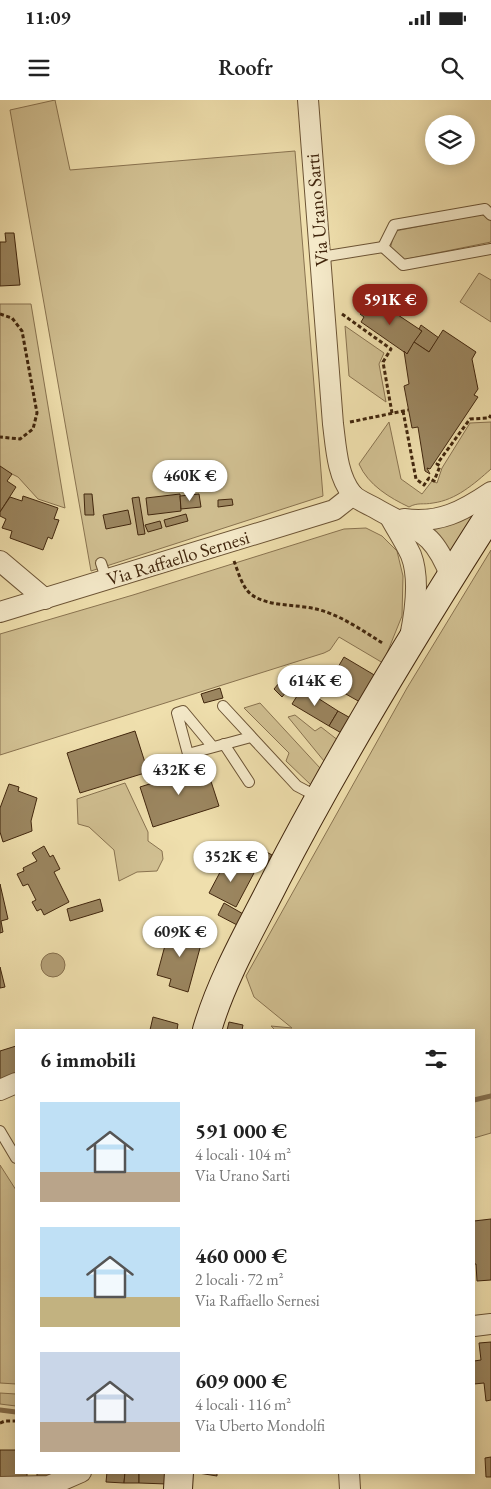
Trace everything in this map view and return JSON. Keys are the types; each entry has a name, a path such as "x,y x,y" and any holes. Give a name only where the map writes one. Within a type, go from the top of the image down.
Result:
{"main road":[{"path":"206,1029 218,999 254,924 398,648 450,577 491,513"},
{"path":"178,1489 179,1474"}],"street":[{"name":"Via Urano Sarti","path":"308,100 336,450 340,469 353,496"},
{"path":"390,517 418,521 439,520 459,512 491,492"},
{"path":"353,496 390,517 422,532 432,540 444,559 450,577"},
{"name":"Via Raffaello Sernesi","path":"0,612 45,599 104,572 334,510 353,496"},
{"path":"390,517 411,557 414,603 398,648"},
{"path":"411,557 434,572 450,577"},
{"path":"0,562 45,599"},
{"path":"0,1090 15,1083"},
{"path":"475,1326 491,1324"},
{"path":"0,1487 49,1486 76,1474"},
{"path":"349,1474 350,1489"}],"lane":[{"path":"383,246 394,225 485,209 491,215"},
{"path":"321,257 383,246"},
{"path":"383,246 402,265 491,249"},
{"path":"222,706 296,786 319,797"},
{"path":"213,747 251,737"},
{"path":"224,744 249,782"},
{"path":"0,1131 15,1156"}],"path":[{"path":"341,313 391,349 383,362 392,413"},
{"path":"0,314 12,318 22,331 37,413 33,429 20,439 0,436"},
{"path":"347,423 408,410"},
{"path":"403,411 416,480 424,485 429,478 434,481 440,466 437,464 470,419 489,418 491,415"},
{"path":"234,561 240,578 251,594 267,602 317,609 348,622 398,648"},
{"path":"0,1423 15,1421"}],"shaded area":[{"path":"55,100 70,170 295,151 323,496 91,571 10,110"},
{"path":"484,214 491,219 491,242 402,260 390,249 395,231"},
{"path":"479,273 491,280 491,322 460,302"},
{"path":"0,304 31,304 65,508 38,499 18,477 0,468"},
{"path":"345,326 384,353 379,364 386,402 349,376"},
{"path":"389,422 401,479 422,494 432,481 437,483 442,468 470,423 491,422 491,469 471,486 449,499 409,507 387,495 374,484 363,472 359,464"},
{"path":"482,505 450,556 428,527"},
{"path":"366,528 382,536 397,551 403,576 402,616 383,663 339,637 330,650 324,653 0,755 0,634 133,595 344,529"},
{"path":"491,550 491,1133 475,1138 475,1029 274,1029 271,1026 292,1028 254,997 246,976 407,688"},
{"path":"260,703 320,768 311,785 286,761 289,753 244,708"},
{"path":"295,715 315,731 321,727 339,741 324,761 288,717"},
{"path":"125,783 148,832 148,841 162,851 163,859 157,871 137,872 119,881 114,850 89,827 78,824 77,799"},
{"path":"53,953 58,954 64,960 64,970 58,976 53,977 48,976 42,970 41,965 42,960 48,954"},
{"path":"0,1165 15,1188 15,1384 0,1383"},
{"path":"0,1393 15,1394 15,1406 0,1404"}],"building":[{"path":"5,233 14,233 20,285 0,286 0,242 6,242"},
{"path":"374,299 422,331 407,354 361,322 364,317 360,314"},
{"path":"421,325 439,338 429,352 414,342 422,331 419,329"},
{"path":"443,330 476,352 472,359 478,389 474,395 478,397 430,469 427,468 430,474 425,471 418,427 412,428 404,386 409,384 404,351 407,354 414,342 429,352"},
{"path":"0,466 12,474 7,481 16,487 0,512"},
{"path":"84,494 92,494 94,515 85,515"},
{"path":"180,494 181,511 148,515 146,498"},
{"path":"199,494 201,507 181,509 180,496"},
{"path":"23,496 58,508 54,519 59,520 52,539 48,537 43,550 10,538 12,531 2,528 6,519 0,516 0,512 10,497 22,501"},
{"path":"139,497 145,534 138,535 132,498"},
{"path":"232,499 233,505 218,507 218,500"},
{"path":"128,510 131,524 106,529 103,515"},
{"path":"186,514 188,521 166,527 164,520"},
{"path":"160,521 162,528 148,532 145,525"},
{"path":"344,657 376,676 360,702 328,684"},
{"path":"279,683 287,691 282,697 274,689"},
{"path":"220,688 223,698 204,703 201,694"},
{"path":"302,688 338,711 329,726 292,704"},
{"path":"338,711 354,720 345,735 329,726"},
{"path":"135,731 148,772 80,793 67,753"},
{"path":"206,766 219,806 153,827 140,787"},
{"path":"9,784 19,787 18,791 37,798 31,821 32,831 3,842 0,832 0,808"},
{"path":"44,846 50,857 53,855 60,869 54,872 69,902 44,915 41,909 37,911 32,902 36,900 28,884 23,886 17,874 24,871 23,868 37,861 32,853"},
{"path":"263,850 272,855 267,864 258,860"},
{"path":"227,859 254,873 236,907 209,893"},
{"path":"0,884 8,919 1,921 3,932 0,933"},
{"path":"100,899 103,911 70,921 67,909"},
{"path":"224,903 245,915 239,926 218,915"},
{"path":"170,927 203,937 188,992 169,986 171,979 157,975"},
{"path":"0,967 5,987 0,988"},
{"path":"153,1017 178,1024 177,1029 150,1029"},
{"path":"229,1022 243,1025 242,1029 227,1029"},
{"path":"15,1046 15,1078 0,1084 0,1051"},
{"path":"491,1219 491,1280 477,1281 475,1221"},
{"path":"491,1342 491,1400 486,1401 484,1383 475,1384 475,1361 481,1360 479,1343"},
{"path":"0,1450 15,1450 15,1474 27,1474 27,1480 0,1481"},
{"path":"491,1457 491,1477 486,1477 485,1458"},
{"path":"37,1474 50,1474 50,1480 37,1480"},
{"path":"107,1474 125,1474 124,1483 106,1482"},
{"path":"125,1474 139,1474 139,1483 124,1483"},
{"path":"139,1474 168,1474 167,1484 139,1483"}],"waterway":[{"path":"475,1100 491,1096"},
{"path":"0,1410 15,1412"}]}
